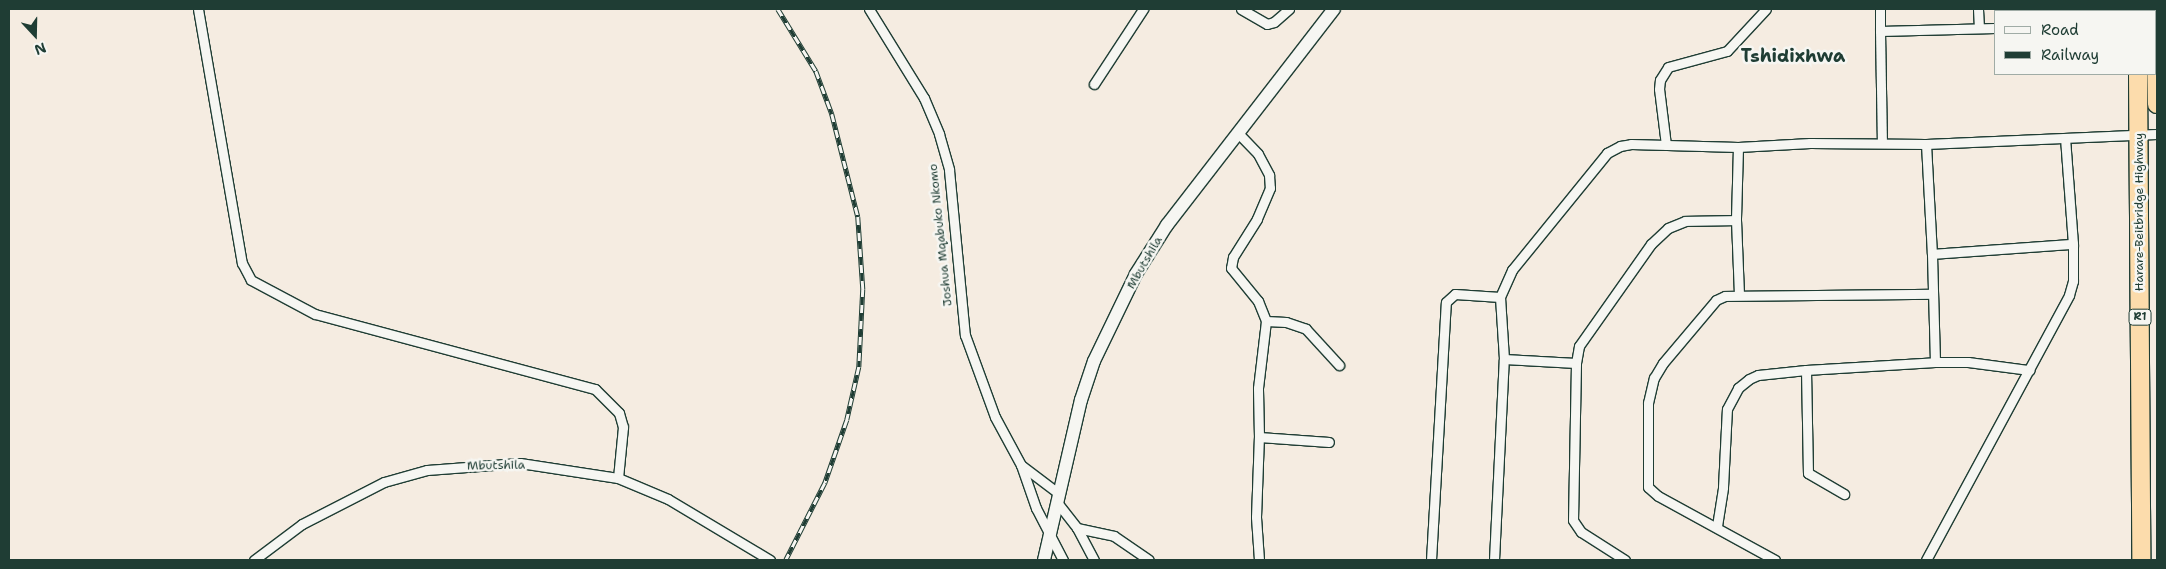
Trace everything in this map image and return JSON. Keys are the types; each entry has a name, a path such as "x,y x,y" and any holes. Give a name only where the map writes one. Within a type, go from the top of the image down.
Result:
{"highway":[{"path":"2156,56 2157,104"},
{"name":"Harare-Beitbridge Highway","path":"2138,75 2148,134 2141,560"}],"street":[{"path":"198,9 242,263 251,280 315,314 595,388 618,413 623,427 618,478"},
{"name":"Joshua Mqabuko Nkomo","path":"869,9 924,98 939,134 949,170 965,335 995,417 1020,465 1062,560"},
{"path":"1094,84 1143,9"},
{"path":"1241,9 1267,24 1274,22 1289,9"},
{"name":"Mbutshila","path":"1044,560 1057,497 1094,361 1136,274 1167,225 1237,132 1334,9"},
{"path":"1666,145 1659,89 1660,80 1668,67 1727,51 1766,9"},
{"path":"1880,9 1882,142"},
{"path":"1978,9 1979,28"},
{"path":"1880,30 1994,28"},
{"path":"1237,132 1258,154 1269,175 1270,188 1257,219 1233,257 1231,268 1258,301 1266,321 1258,388 1259,437 1256,516 1258,560"},
{"path":"1494,560 1504,360 1500,296 1512,270 1607,153 1620,146 1666,145 1738,148 1882,142 1926,144 2148,134"},
{"path":"1926,560 2069,295 2073,281 2073,244 2065,138"},
{"path":"1926,144 1935,362"},
{"path":"1738,148 1736,220 1740,294"},
{"path":"1625,560 1611,557 1581,532 1573,520 1576,363 1584,337 1652,244 1668,228 1685,221 1736,220"},
{"path":"1932,254 2073,244"},
{"path":"1431,560 1446,302 1455,294 1500,296"},
{"path":"1775,560 1717,526 1658,496 1648,487 1648,403 1654,378 1663,363 1716,300 1740,294 1932,294"},
{"path":"1266,321 1286,322 1306,329 1339,365"},
{"path":"1504,360 1576,363"},
{"path":"1717,526 1723,487 1724,430 1731,398 1738,388 1758,374 1935,362 1968,362 2029,370"},
{"path":"1806,370 1808,473 1844,494"},
{"path":"1259,437 1329,442"},
{"name":"Mbutshila","path":"254,560 302,524 346,499 384,482 427,470 520,463 618,478 668,499 770,560"},
{"path":"1020,465 1057,497 1077,528 1094,560"},
{"path":"1077,528 1114,536 1149,560"}],"railway":[{"path":"778,9 816,71 832,114 858,217 863,289 859,367 847,420 825,483 786,560"}],"district":[{"name":"Tshidixhwa","path":"1793,56"}]}
